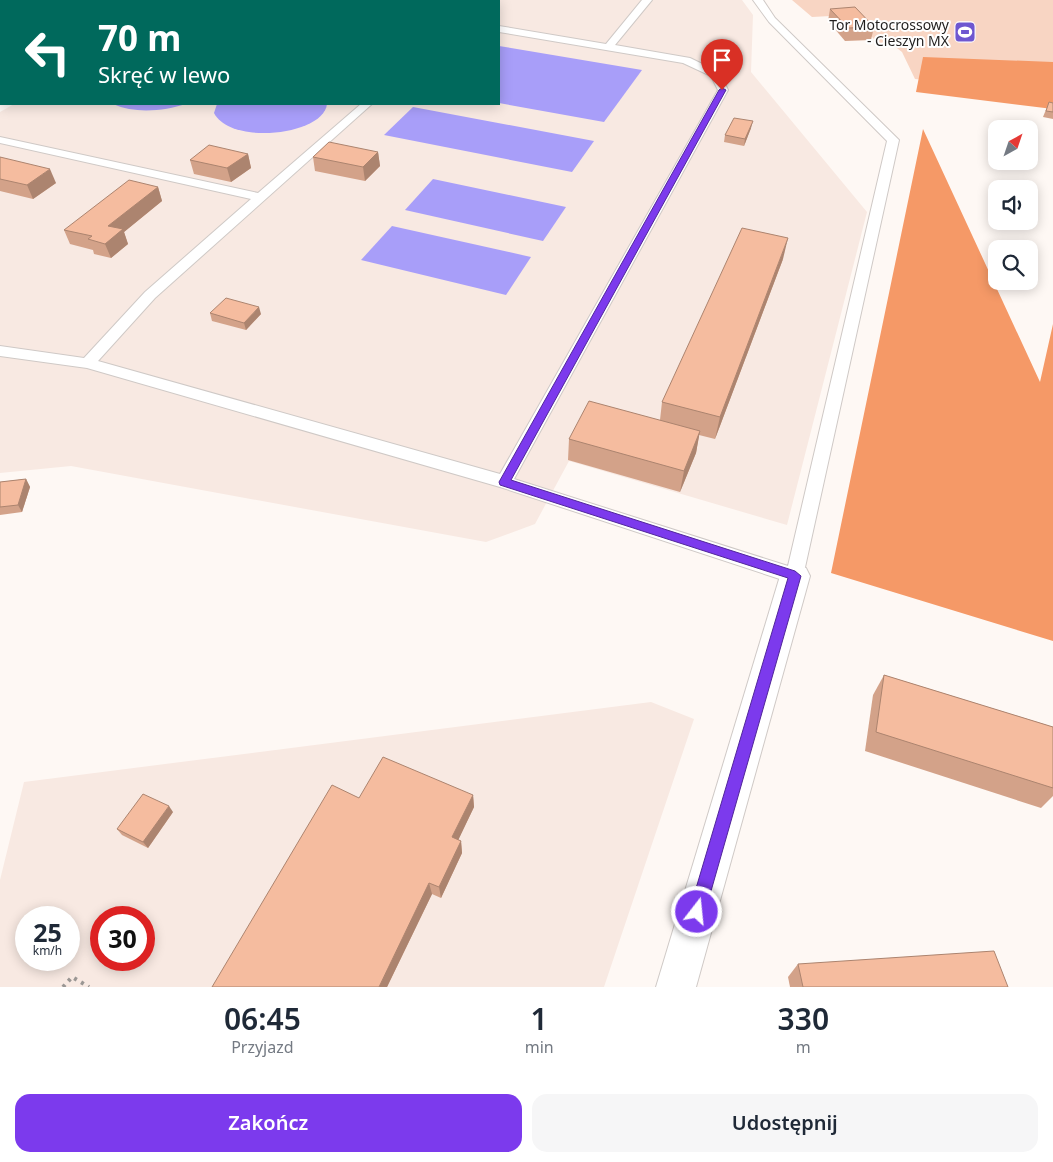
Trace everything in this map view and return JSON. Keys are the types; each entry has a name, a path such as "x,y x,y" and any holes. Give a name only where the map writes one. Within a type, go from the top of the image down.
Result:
{"street":[{"path":"676,987 795,576"}],"lane":[{"path":"609,47 647,0"},
{"path":"0,351 88,364 504,482 795,576 893,140 772,20 758,0"},
{"path":"500,29 686,60 716,74 722,90 504,482"},
{"path":"88,364 150,295 366,105"},
{"path":"0,140 262,198"}],"path":[{"path":"63,987 72,977 89,987"}],"shaded area":[{"path":"500,0 742,0 753,15 751,72 867,212 787,525 569,461 535,524 486,542 71,466 0,473 0,112 12,105 500,105"},
{"name":"Tor Motocrossowy - Cieszyn MX","path":"792,0 1053,0 1053,108 987,86 915,79 902,52 893,45 879,44 850,15 812,17"},
{"path":"500,46 642,70 604,122 500,103"},
{"path":"923,57 1053,62 1053,109 916,92"},
{"path":"116,105 182,105 150,110"},
{"path":"217,105 327,105 322,115 310,123 294,129 276,132 256,133 238,130 224,123 214,113"},
{"path":"413,107 594,141 572,172 384,135"},
{"path":"923,129 988,270 988,290 997,290 1040,382 1053,324 1053,641 831,573"},
{"path":"433,179 566,207 543,241 405,210"},
{"path":"392,226 531,257 506,295 361,260"},
{"path":"651,702 694,719 604,987 0,987 0,880 24,782"}],"building":[{"path":"855,7 874,27 848,28 830,9"},
{"path":"1049,102 1053,103 1053,112 1046,111"},
{"path":"734,118 753,121 745,139 725,135"},
{"path":"329,142 378,152 363,167 313,157"},
{"path":"209,145 248,154 227,168 190,160"},
{"path":"0,157 50,169 27,185 0,179"},
{"path":"129,180 158,187 108,226 123,229 105,244 88,239 92,236 64,230"},
{"path":"742,228 788,238 720,417 662,402"},
{"path":"226,298 259,307 244,323 210,313"},
{"path":"589,401 700,431 684,471 569,439"},
{"path":"26,479 18,505 0,507 0,482"},
{"path":"884,675 1053,727 1053,788 876,732"},
{"path":"383,757 473,795 452,837 461,841 439,887 429,883 379,987 212,987 332,785 359,798"},
{"path":"143,794 169,806 143,842 117,829"},
{"path":"994,951 1008,987 803,987 798,964"}],"place":[{"name":"Tor Motocrossowy - Cieszyn MX","path":"965,32"}],"route":[{"path":"697,912 795,576 504,482 722,90"}]}
